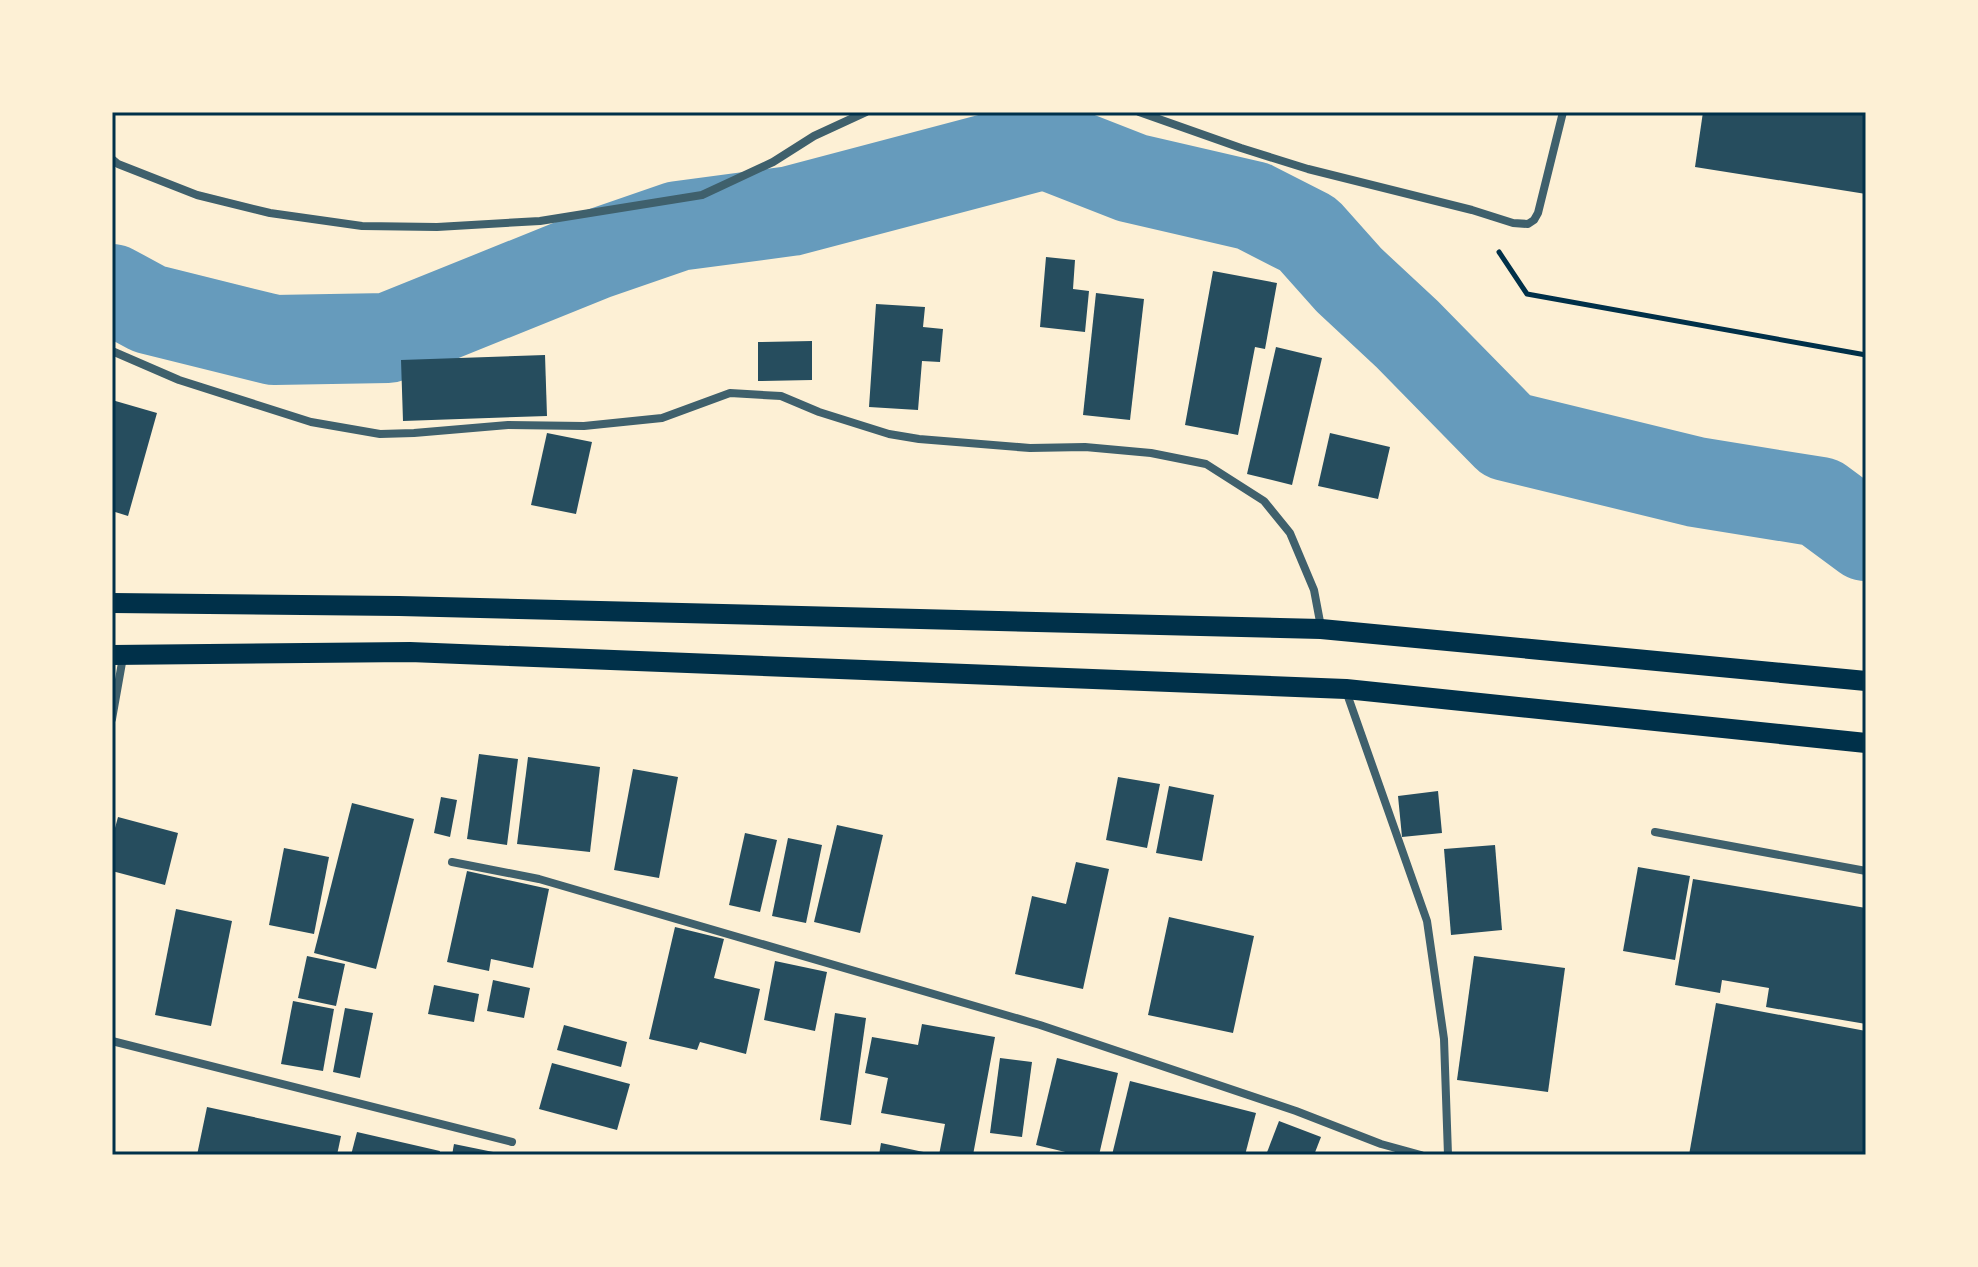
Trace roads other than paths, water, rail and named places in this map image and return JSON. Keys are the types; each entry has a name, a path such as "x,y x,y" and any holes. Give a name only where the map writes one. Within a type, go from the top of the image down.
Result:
{"main road":[{"path":"112,603 399,606 1321,629 1866,681"},
{"path":"118,655 410,652 1346,689 1866,743"}],"street":[{"path":"112,159 197,195 270,213 331,222 362,226 437,227 540,221 702,195 773,162 814,136 866,112"},
{"path":"1139,112 1308,169 1513,223 1528,224 1538,213 1563,112"},
{"path":"112,351 179,380 311,422 380,434 508,425 584,426 662,418 730,393 781,396 819,412 889,434 919,439 1030,448 1098,448 1151,453 1206,464 1264,501 1290,533 1314,590 1321,629"},
{"path":"112,719 118,655"},
{"path":"1346,689 1427,921 1444,1039 1448,1155"},
{"path":"1655,832 1866,871"},
{"path":"452,862 539,879 1025,1020 1296,1111 1381,1144 1421,1155"},
{"path":"112,1041 512,1142"}],"waterway":[{"path":"112,289 149,309 274,340 388,338 594,255 678,226 791,211 1045,144 1132,178 1253,206 1308,234 1349,280 1507,436 1696,482 1820,502 1866,536"}]}
